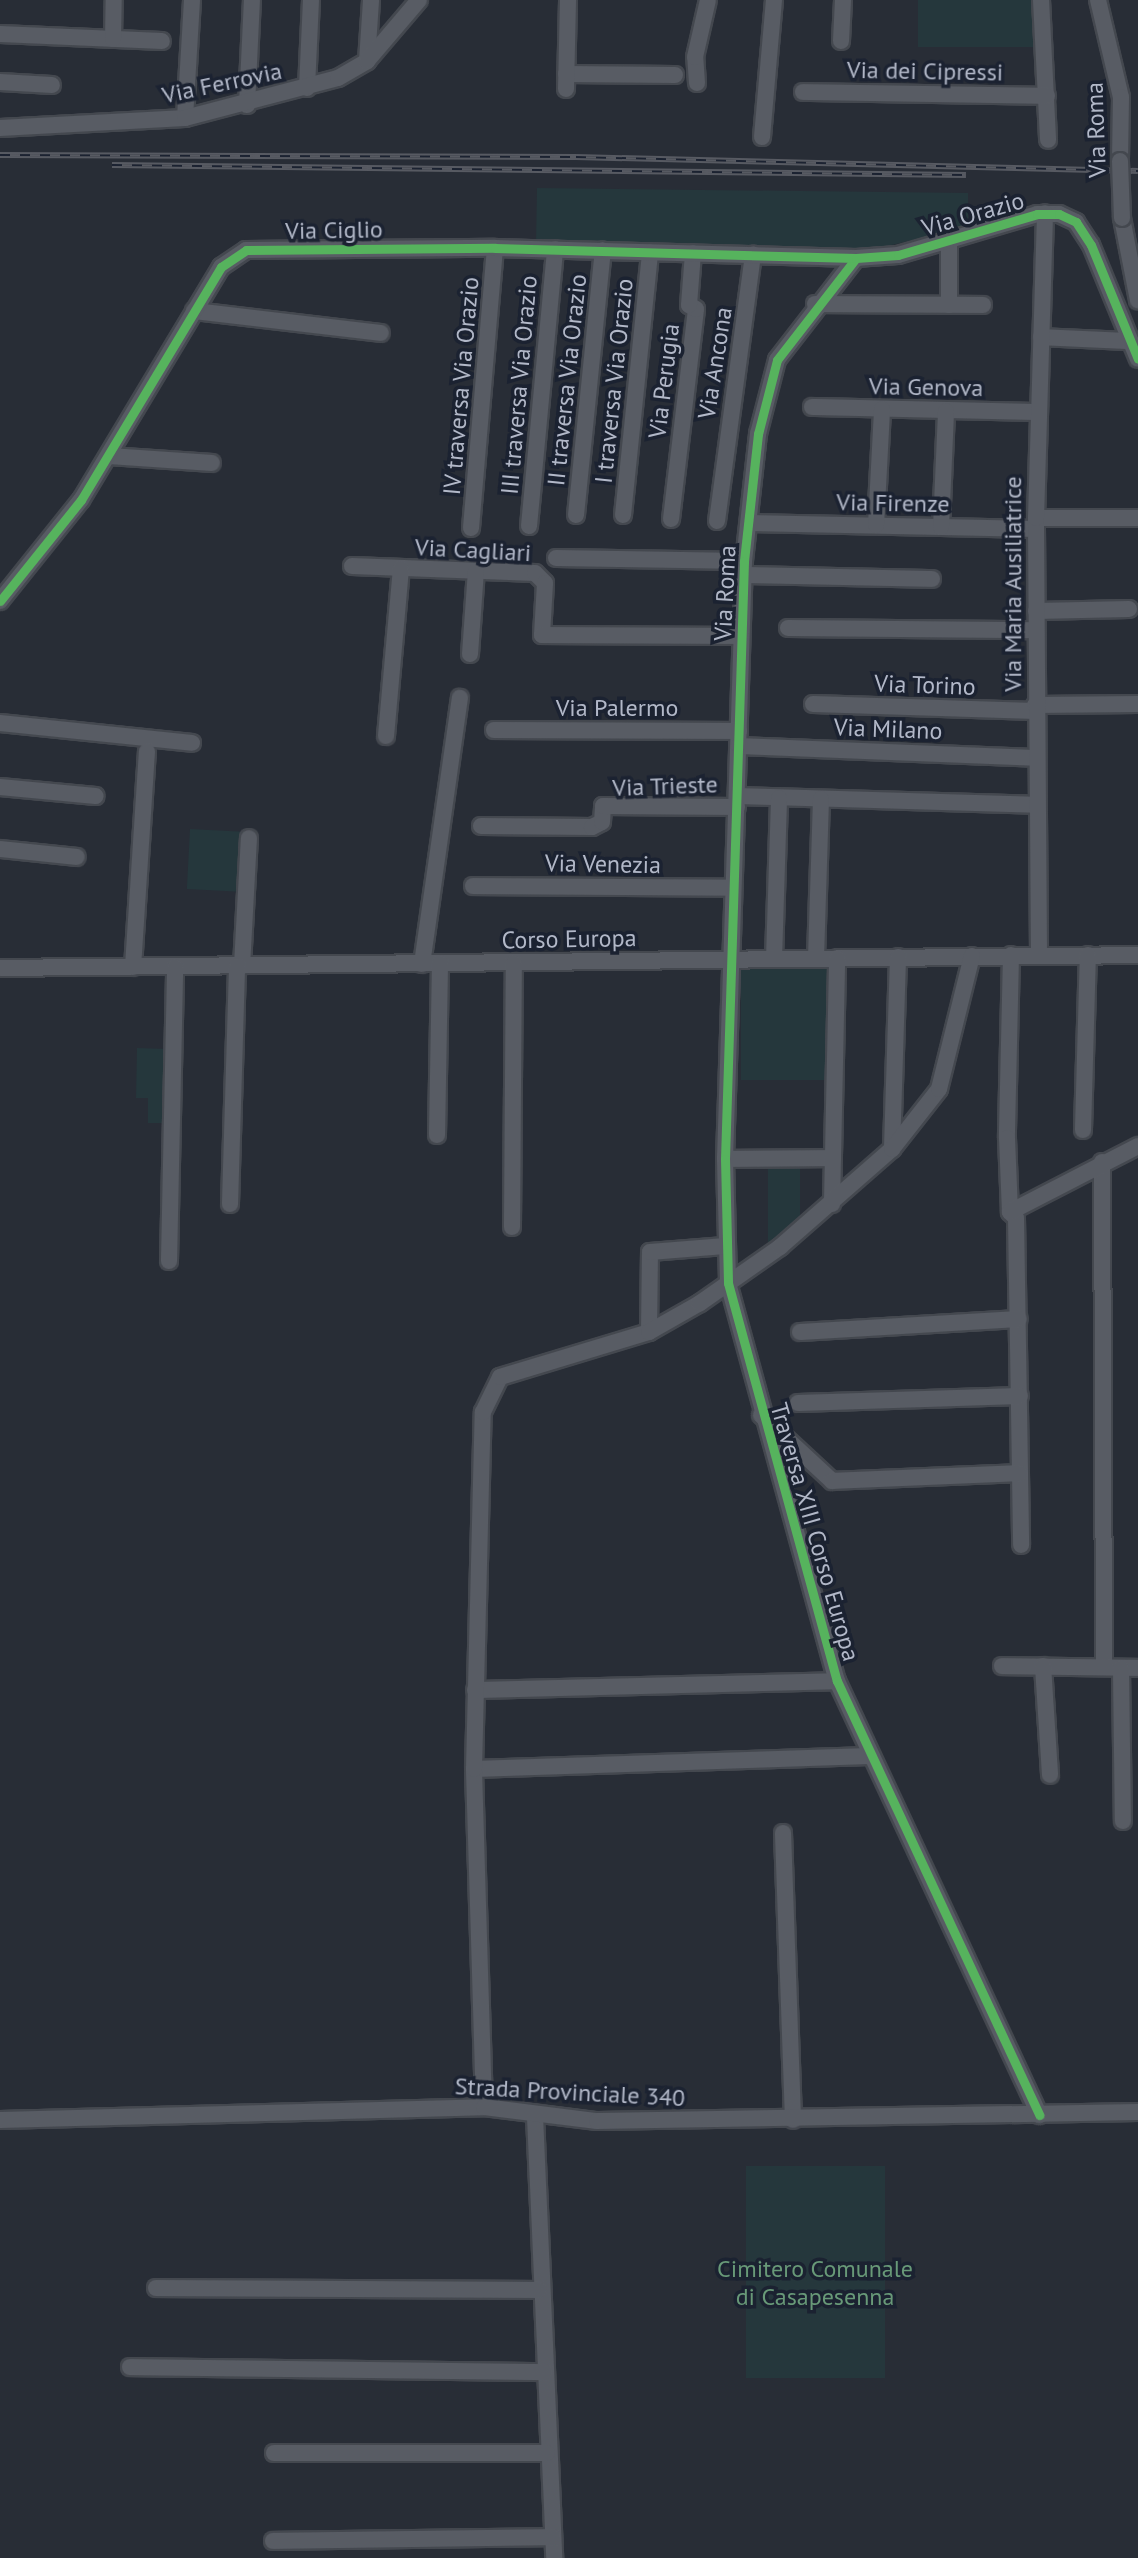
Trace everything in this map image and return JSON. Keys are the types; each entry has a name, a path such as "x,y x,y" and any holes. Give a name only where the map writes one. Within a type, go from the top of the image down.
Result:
{"street":[{"path":"113,39 114,0"},
{"path":"185,118 192,0"},
{"path":"247,105 252,0"},
{"path":"307,88 311,0"},
{"path":"367,61 371,0"},
{"name":"Via Ferrovia","path":"0,128 185,118 247,105 307,88 367,61 419,0"},
{"path":"568,0 566,81 675,75"},
{"path":"697,83 695,57 708,0"},
{"path":"762,137 774,0"},
{"path":"841,41 843,0"},
{"path":"1041,0 1048,141"},
{"name":"Via Roma","path":"1098,0 1121,96 1122,218 1138,300"},
{"path":"0,34 162,41"},
{"path":"0,82 52,85"},
{"name":"Via dei Cipressi","path":"803,92 1046,96"},
{"name":"Via Orazio","path":"856,258 898,255 1045,213 1076,222 1091,245 1138,359"},
{"name":"Via Maria Ausiliatrice","path":"1039,955 1035,805 1035,611 1045,213"},
{"path":"949,240 949,305"},
{"name":"Via Ciglio","path":"0,601 58,533 110,456 220,267 246,250 495,248 856,258"},
{"name":"IV traversa Via Orazio","path":"471,527 495,248"},
{"name":"III traversa Via Orazio","path":"529,526 555,249"},
{"name":"II traversa Via Orazio","path":"576,515 603,250"},
{"name":"I traversa Via Orazio","path":"623,515 650,252"},
{"name":"Via Perugia","path":"671,519 696,309 689,305 693,253"},
{"name":"Via Ancona","path":"717,521 753,254"},
{"name":"Via Roma","path":"730,960 744,568 764,393 815,304 856,258"},
{"path":"815,304 984,305"},
{"path":"194,312 381,333"},
{"path":"1041,337 1130,341"},
{"name":"Via Genova","path":"812,407 1039,412"},
{"path":"876,525 882,409"},
{"path":"941,527 946,411"},
{"path":"110,456 212,463"},
{"name":"Via Firenze","path":"749,523 941,527 1138,518"},
{"path":"556,558 932,579"},
{"name":"Via Cagliari","path":"352,566 476,571 542,577 542,635 741,636"},
{"path":"386,736 401,569"},
{"path":"470,654 476,571"},
{"path":"1035,611 1129,609"},
{"path":"788,628 1035,630"},
{"path":"422,964 460,698"},
{"name":"Via Torino","path":"813,704 1035,708 1138,704"},
{"path":"0,723 192,743"},
{"name":"Via Palermo","path":"494,730 739,738"},
{"name":"Via Milano","path":"739,738 1035,758"},
{"path":"133,967 147,751"},
{"path":"0,787 96,796"},
{"path":"737,801 779,798 1035,805"},
{"path":"774,959 779,798"},
{"path":"816,958 821,800"},
{"name":"Via Trieste","path":"481,826 592,827 602,822 603,806 737,801"},
{"path":"230,1204 239,966 248,838"},
{"path":"0,849 77,857"},
{"name":"Via Venezia","path":"473,886 733,888"},
{"path":"1011,955 1010,1212 1016,1218 1021,1545"},
{"path":"1083,1130 1088,955"},
{"name":"Corso Europa","path":"0,968 1138,955"},
{"path":"484,2107 474,1769 483,1412 500,1377 523,1366 649,1332 728,1283 832,1205 892,1149 939,1089 972,956"},
{"path":"892,1149 898,957"},
{"path":"832,1205 837,958"},
{"name":"Traversa XIII Corso Europa","path":"730,960 725,1247 728,1283 761,1415 837,1681 869,1756 1039,2115"},
{"path":"512,1227 514,962"},
{"path":"437,1135 440,963"},
{"path":"169,1261 176,967"},
{"path":"1010,1212 1138,1146"},
{"path":"725,1159 833,1158"},
{"path":"1102,1163 1104,1667"},
{"path":"649,1332 650,1252 725,1247"},
{"path":"800,1332 1019,1319"},
{"path":"798,1403 1020,1396"},
{"path":"761,1415 832,1482 1020,1473"},
{"path":"1002,1666 1130,1668 1124,1821"},
{"path":"1043,1666 1049,1775"},
{"path":"475,1690 837,1681"},
{"path":"474,1769 869,1756"},
{"path":"783,1833 793,2120"},
{"name":"Strada Provinciale 340","path":"0,2120 484,2107 535,2116 793,2120 1138,2112"},
{"path":"535,2116 539,2290 554,2558"},
{"path":"156,2288 539,2290"},
{"path":"130,2367 545,2372"},
{"path":"274,2453 547,2453"},
{"path":"273,2541 553,2537"}],"green space":[{"path":"918,0 1035,0 1035,47 918,47"},
{"path":"537,188 968,193 968,227 862,252 536,243"},
{"path":"190,829 243,832 240,892 187,889"},
{"path":"741,969 833,969 833,1080 741,1080"},
{"path":"137,1048 167,1049 167,1123 148,1123 148,1098 136,1098"},
{"path":"800,1163 800,1225 768,1249 768,1164"},
{"name":"Cimitero Comunale di Casapesenna","path":"746,2166 885,2166 885,2378 746,2378"}],"railway":[{"path":"0,155 576,157 1138,171"},
{"path":"112,165 966,175"}],"cycle path":[{"path":"0,601 81,500 221,267 246,250 495,248 856,258 898,255 1037,214 1059,214 1076,222 1091,245 1138,359"},
{"path":"856,258 777,360 758,434 744,561 725,1159 728,1283 837,1681 1039,2115"}]}
